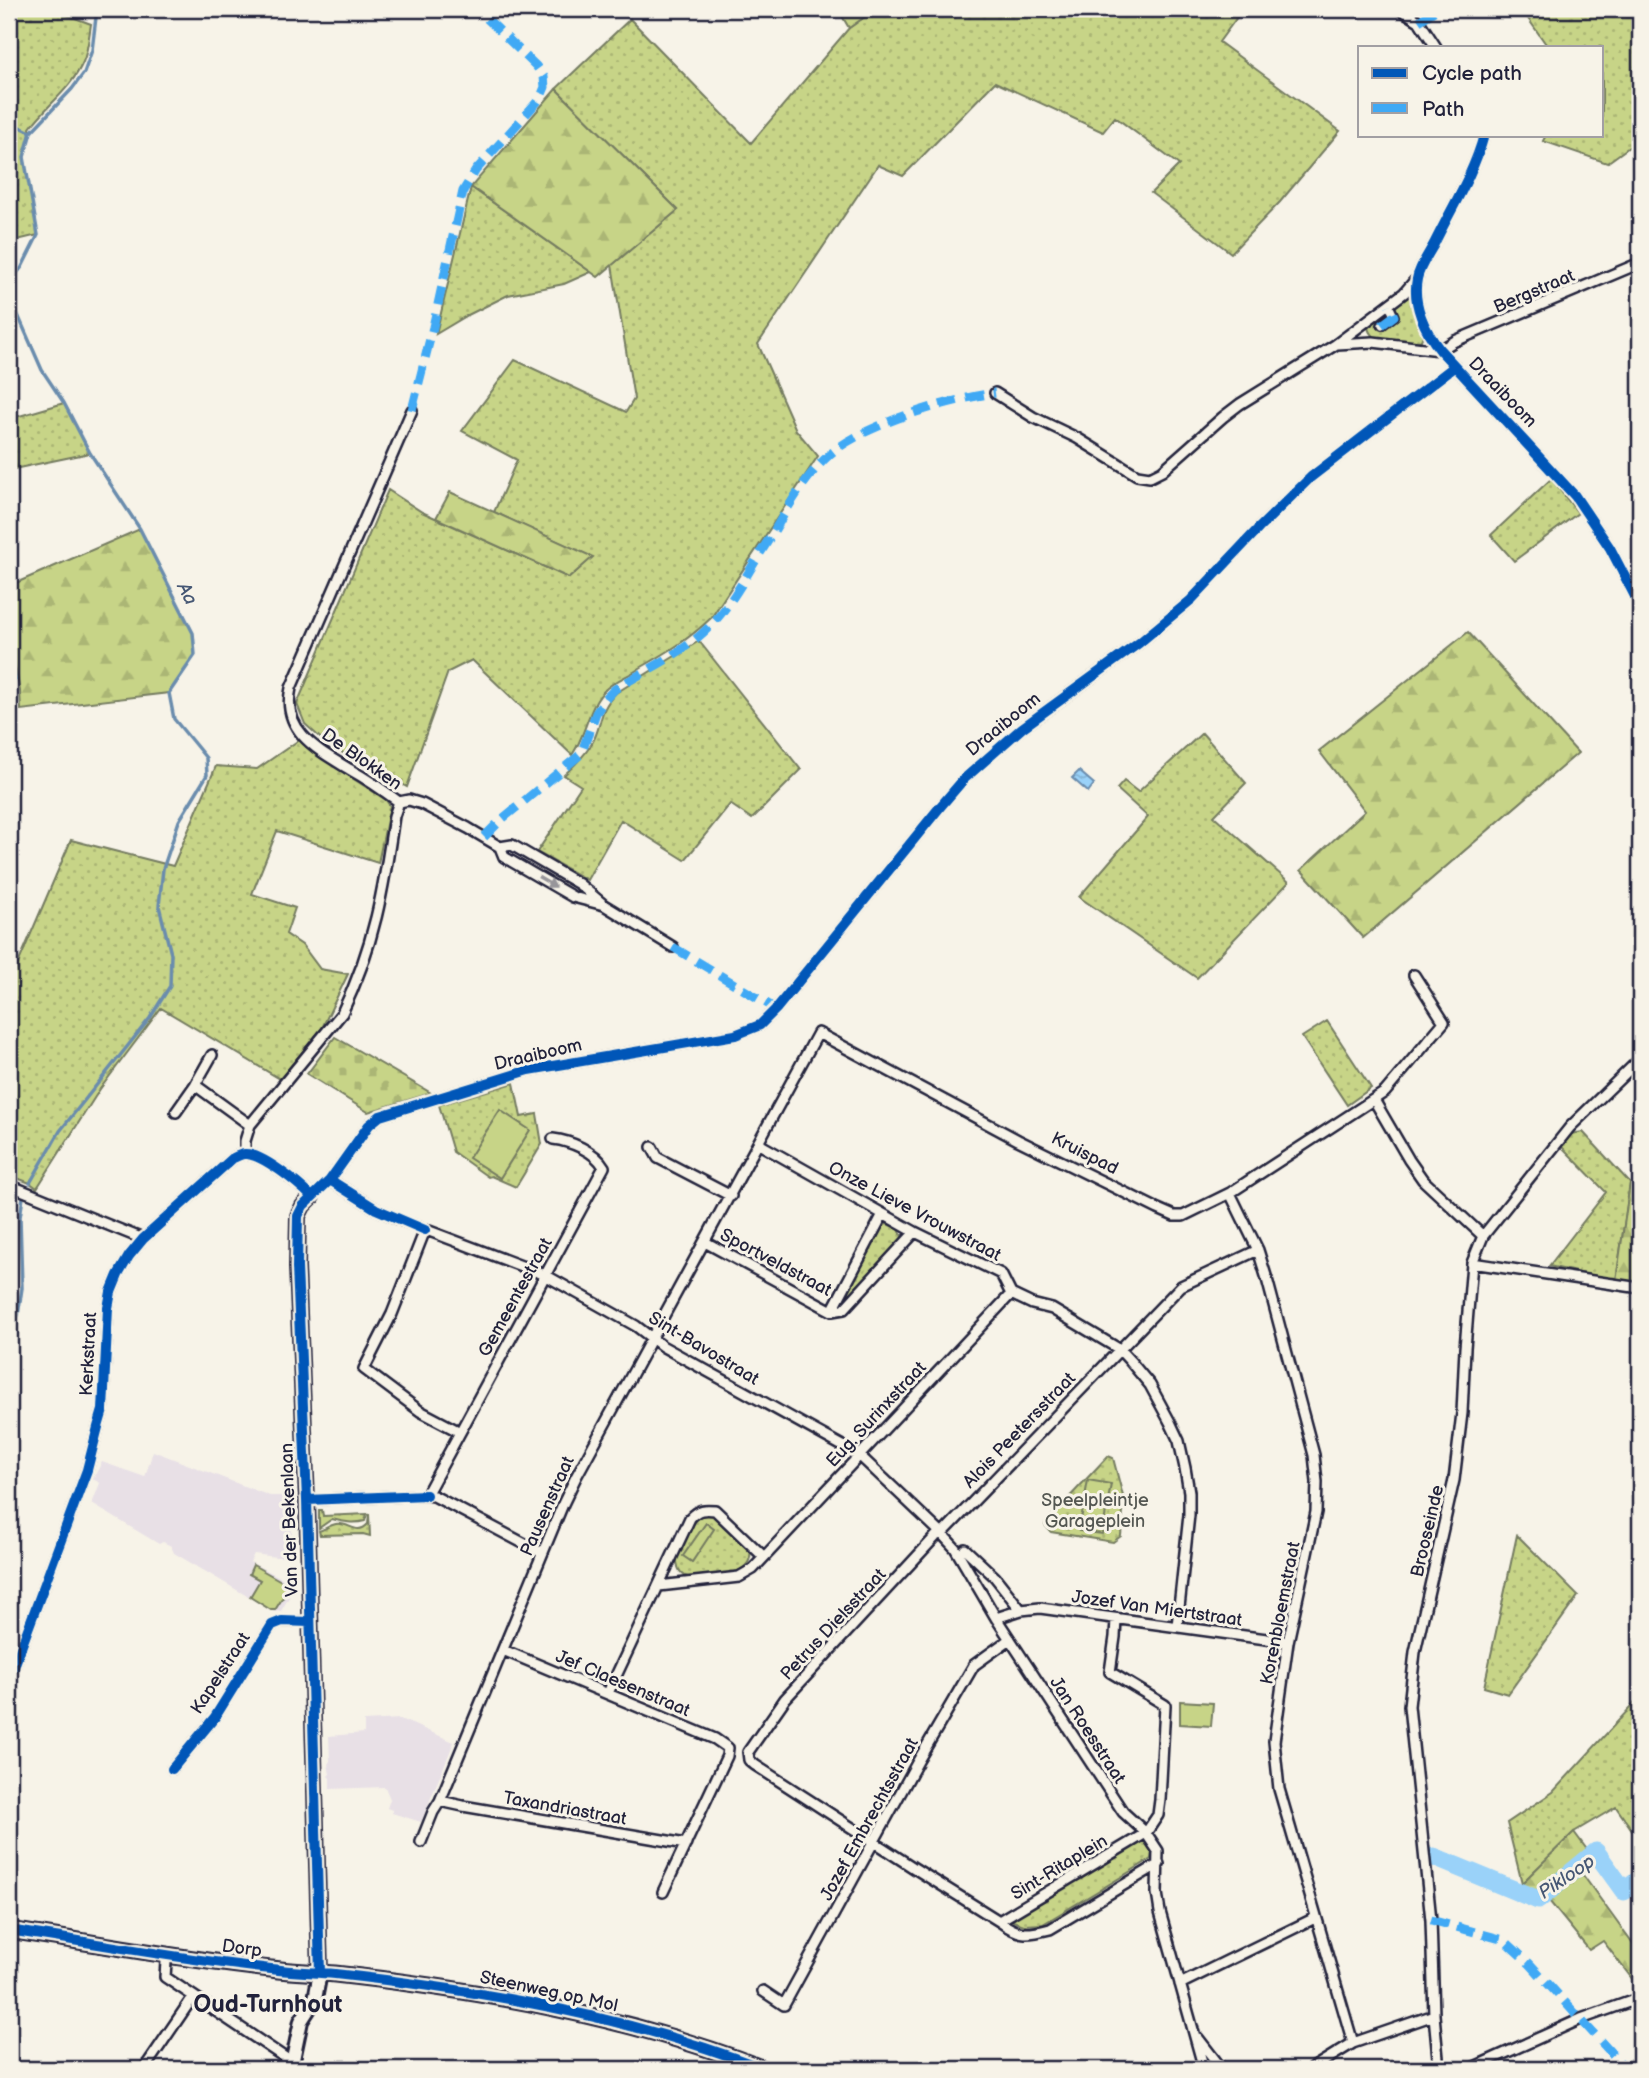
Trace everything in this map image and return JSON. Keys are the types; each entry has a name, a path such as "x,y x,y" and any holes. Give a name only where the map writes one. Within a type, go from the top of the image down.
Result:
{"main road":[{"name":"Dorp","path":"9,1930 167,1958 320,1973"},
{"name":"Steenweg op Mol","path":"320,1973 497,1997 581,2015 671,2037 764,2069"}],"street":[{"path":"1400,9 1419,21 1436,46"},
{"path":"995,393 1137,475 1150,477 1162,471 1240,404 1335,345 1404,293 1417,278 1463,186 1484,136"},
{"name":"Bergstraat","path":"1440,350 1455,341 1640,263"},
{"path":"1417,278 1417,298 1423,323 1432,340 1455,366"},
{"path":"1382,325 1394,316 1388,306"},
{"path":"1335,345 1373,342 1440,350"},
{"name":"Draaiboom","path":"312,1197 330,1180 369,1125 380,1116 529,1070 735,1035 760,1025 776,1009 964,779 1022,728 1139,643 1191,600 1311,477 1455,366 1576,496 1610,548 1640,606"},
{"name":"De Blokken","path":"250,1125 342,1013 367,955 380,907 394,816 399,802 311,744 298,730 288,702 291,688 412,410"},
{"path":"399,802 408,800 422,804 500,847 512,845 579,884 604,905 673,947"},
{"path":"500,847 503,857 573,897 604,905"},
{"name":"Kruispad","path":"818,1033 1018,1140 1174,1216 1183,1216 1230,1193 1374,1100 1393,1084 1444,1022 1414,975"},
{"name":"Pausenstraat","path":"421,1842 576,1477 818,1033"},
{"path":"176,1112 212,1055"},
{"name":"Brooseinde","path":"1438,2069 1431,1920 1409,1706 1415,1652 1454,1480 1462,1413 1472,1263 1483,1236 1570,1127 1640,1059"},
{"path":"195,1085 250,1125 245,1141 245,1154 257,1157 297,1181 312,1197"},
{"path":"1374,1100 1423,1180 1483,1236"},
{"name":"Gemeentestraat","path":"426,1494 604,1167 595,1157 566,1140 553,1139"},
{"name":"Onze Lieve Vrouwstraat","path":"759,1144 915,1232 1001,1274 1011,1294 1032,1304 1052,1309 1119,1349 1150,1385 1162,1405 1178,1441 1185,1468 1189,1515 1177,1626"},
{"path":"652,1147 658,1158 731,1196"},
{"name":"Kerkstraat","path":"9,1679 86,1470 103,1410 111,1292 129,1256 143,1239 233,1158 245,1154"},
{"name":"Sint-Bavostraat","path":"330,1180 376,1209 545,1275 652,1337 662,1346 859,1455 955,1548 996,1618"},
{"path":"9,1185 143,1239"},
{"name":"Korenbloemstraat","path":"1230,1193 1258,1250 1314,1455 1316,1512 1288,1642 1273,1741 1279,1790 1353,2043"},
{"name":"Van der Bekenlaan","path":"312,1197 298,1216 297,1267 307,1500 320,1973"},
{"name":"Sportveldstraat","path":"832,1311 883,1214"},
{"path":"425,1230 393,1314 364,1368 420,1411 460,1432"},
{"name":"Sportveldstraat","path":"705,1242 832,1311 844,1309 915,1232"},
{"name":"Alois Peetersstraat","path":"942,1534 1181,1286 1258,1250"},
{"path":"1472,1263 1640,1288"},
{"name":"Eug. Surinxstraat","path":"659,1586 740,1577 753,1569 1011,1294"},
{"path":"307,1500 426,1494 542,1553"},
{"path":"608,1693 690,1518 696,1511 715,1510 722,1514 764,1557"},
{"name":"Petrus Dielsstraat","path":"874,1842 749,1760 748,1752 785,1699 937,1535 942,1534"},
{"path":"965,1549 995,1577 1021,1610"},
{"name":"Jozef Van Miertstraat","path":"996,1618 1021,1610 1040,1608 1288,1642"},
{"name":"Jan Roesstraat","path":"996,1618 1123,1812 1146,1833"},
{"path":"1116,1619 1110,1672 1165,1705 1158,1815 1146,1833 1158,1851 1157,1893 1160,1912 1204,2069"},
{"name":"Kapelstraat","path":"172,1769 215,1717 272,1625 282,1621 309,1622"},
{"name":"Jozef Embrechtsstraat","path":"764,1991 783,2005 974,1665 1010,1639"},
{"name":"Jef Claesenstraat","path":"503,1650 715,1739 728,1748 727,1756 686,1844"},
{"name":"Taxandriastraat","path":"440,1801 686,1844"},
{"name":"Sint-Ritaplein","path":"999,1922 1146,1833"},
{"path":"874,1842 999,1922"},
{"path":"663,1892 686,1844"},
{"name":"Sint-Ritaplein","path":"999,1922 1021,1934 1051,1929 1159,1864"},
{"path":"1180,1983 1315,1918"},
{"path":"167,1958 165,1977 292,2066 301,2021 314,1999 320,1973"},
{"path":"144,2069 194,1997"},
{"path":"1470,2069 1581,2019 1640,1998"},
{"path":"1311,2069 1353,2043 1434,2015"},
{"path":"1194,2034 1222,2069"}],"shaded area":[{"path":"153,1451 270,1496 291,1496 292,1557 254,1554 250,1562 296,1585 281,1611 274,1612 174,1553 171,1546 163,1542 159,1544 92,1504 100,1483 93,1479 102,1462 145,1477"},
{"path":"400,1719 454,1742 421,1822 392,1813 392,1810 387,1808 390,1799 385,1787 330,1789 329,1736 364,1733 364,1721"}],"green space":[{"path":"9,9 51,9 91,24 86,53 78,71 66,89 30,128 24,157 38,235 9,242"},
{"path":"838,9 876,9 849,28"},
{"path":"876,9 1243,9 1219,42 1340,131 1280,202 1231,253 1151,193 1179,165 1115,117 1103,132 995,82 903,176 878,165 758,344 796,430 818,456 711,618 660,657 607,688 595,703 572,755 472,660 448,672 407,787 328,745 305,724 297,704 388,490 422,512 569,578 592,557 494,512 517,460 462,431 515,360 626,412 634,399 612,265 678,210 556,89 630,19 751,143 849,28"},
{"path":"1640,9 1640,139 1607,163 1543,141 1546,136 1604,136 1604,46 1547,46 1522,10"},
{"path":"556,89 678,210 598,277 471,187"},
{"path":"471,187 591,272 564,284 508,295 436,334"},
{"path":"1413,286 1423,335 1421,340 1415,344 1394,343 1373,336 1368,325"},
{"path":"64,403 90,453 9,470 9,419"},
{"path":"1551,479 1578,513 1514,561 1491,535"},
{"path":"450,492 593,557 569,578 436,518"},
{"path":"140,529 193,633 195,655 169,693 21,710 20,691 9,647 9,586"},
{"path":"1468,632 1578,753 1363,938 1301,870 1365,811 1319,751"},
{"path":"699,641 801,770 752,819 730,804 685,860 621,820 587,880 537,852 581,786 564,775 591,745 610,700 616,693"},
{"path":"1202,733 1246,783 1214,816 1289,882 1197,978 1079,897 1148,817 1117,789 1124,781 1138,792"},
{"path":"299,740 386,800 390,806 378,863 277,831 252,894 295,908 286,934 302,945 320,969 348,974 322,1028 280,1079 161,1008 100,1089 37,1188 9,1175 9,1082 16,1069 9,1067 9,985 71,840 173,866 216,766 257,769"},
{"path":"1327,1021 1371,1088 1347,1105 1302,1037"},
{"path":"335,1037 431,1093 368,1112 307,1074"},
{"path":"514,1083 521,1117 537,1114 542,1144 516,1187 488,1177 453,1152 439,1105"},
{"path":"500,1110 530,1130 500,1178 469,1158"},
{"path":"1583,1132 1630,1183 1616,1281 1549,1266 1606,1192 1560,1145 1570,1134"},
{"path":"1630,1183 1640,1193 1640,1284 1616,1281"},
{"path":"887,1224 899,1229 903,1239 843,1304 841,1303 880,1228"},
{"name":"Speelpleintje Garageplein","path":"1108,1456 1113,1458 1124,1500 1121,1536 1113,1542 1051,1532 1045,1525 1046,1522"},
{"path":"1088,1480 1111,1484 1102,1534 1079,1531"},
{"path":"319,1510 322,1510 323,1516 367,1514 365,1521 332,1519 319,1528"},
{"path":"369,1514 370,1536 320,1535 319,1531 336,1524 360,1529 368,1524"},
{"path":"708,1514 720,1518 750,1548 749,1561 746,1566 730,1574 687,1577 679,1569 678,1552 694,1522"},
{"path":"706,1523 714,1529 692,1562 683,1556"},
{"path":"1517,1535 1578,1596 1508,1694 1484,1687"},
{"path":"253,1565 290,1586 275,1610 250,1597 260,1580 249,1574"},
{"path":"1640,1697 1640,1841 1616,1807 1574,1832 1522,1883 1507,1823 1553,1792"},
{"path":"1180,1701 1213,1703 1211,1726 1180,1724"},
{"path":"1574,1832 1594,1859 1580,1871 1640,1954 1640,1989 1603,1941 1589,1950 1541,1891 1531,1894 1522,1883"},
{"path":"1146,1838 1152,1852 1151,1859 1043,1924 1024,1925 1010,1920"}],"water":[{"path":"1079,771 1094,784 1088,792 1072,778"}],"waterway":[{"name":"Aa","path":"30,1183 60,1131 150,1018 170,986 171,954 159,906 163,869 179,821 207,775 206,758 174,719 169,693 195,655 193,633 140,529 90,453 64,403 42,370 14,306 9,283 22,267 38,235 24,157 31,132 84,73 92,50 97,9"},
{"path":"9,129 20,127 31,132"},
{"path":"1119,459 1140,471 1154,471"},
{"name":"Aa","path":"9,1333 18,1315 22,1288 20,1217 23,1197"},
{"name":"Pikloop","path":"1434,1857 1538,1900 1596,1852 1624,1891 1640,1879"}],"marked path":[{"path":"412,410 463,191 476,170 537,102 545,87 544,77 536,66 477,9"},
{"path":"1419,21 1437,9"},
{"path":"1382,325 1394,316 1389,305"},
{"path":"484,837 581,754 596,713 615,689 679,652 712,624 734,595 801,487 827,457 861,434 906,415 995,393"},
{"path":"9,664 14,689 9,700"},
{"path":"673,947 776,1009"},
{"path":"1431,1920 1504,1940 1530,1964 1626,2069"}],"cycle path":[{"path":"1484,136 1468,177 1418,275 1416,298 1421,317 1440,350 1575,496 1610,548 1640,606"},
{"path":"320,1973 307,1500 297,1267 298,1216 303,1206 330,1180 369,1125 380,1116 529,1070 735,1035 760,1025 776,1009 964,779 1022,728 1139,643 1191,600 1311,477 1455,366"},
{"path":"9,1680 87,1470 103,1410 111,1292 129,1256 143,1239 233,1158 241,1154 260,1158 270,1164 312,1197"},
{"path":"330,1180 376,1209 425,1230"},
{"path":"307,1500 426,1495"},
{"path":"172,1769 215,1717 272,1625 282,1621 309,1622"},
{"path":"9,1930 206,1961 335,1974 499,1997 660,2034 764,2069"}],"district":[{"name":"Oud-Turnhout","path":"268,2004"}]}
